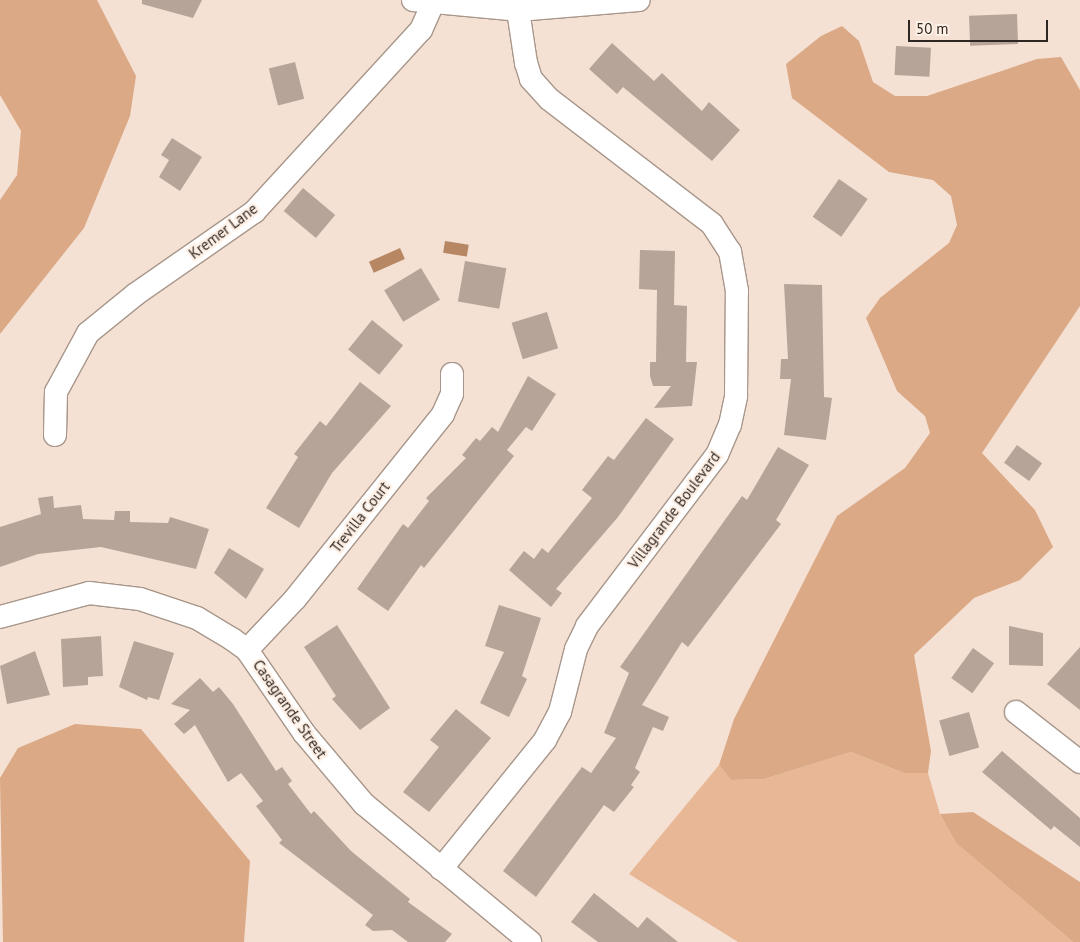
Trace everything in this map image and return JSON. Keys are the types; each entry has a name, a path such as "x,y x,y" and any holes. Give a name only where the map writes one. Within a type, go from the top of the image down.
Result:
{"street":[{"path":"422,2 518,10 639,0"},
{"name":"Kremer Lane","path":"55,435 56,392 88,333 136,294 254,212 422,30 422,2"},
{"name":"Villagrande Boulevard","path":"441,869 545,740 560,712 576,649 587,626 717,456 730,425 736,396 737,290 730,252 712,224 549,100 528,71 518,10"},
{"name":"Trevilla Court","path":"247,650 295,599 443,414 452,394 452,374"},
{"name":"Casagrande Street","path":"0,617 89,593 140,599 197,618 247,650 341,780 392,830 530,942"},
{"path":"1016,712 1080,762"}],"shaded area":[{"path":"0,0 97,0 136,76 130,116 84,228 0,334 0,200 17,175 21,131 0,95"},
{"path":"842,26 859,41 873,82 895,96 927,96 1037,59 1061,57 1080,90 1080,306 982,453 1035,510 1053,547 1020,580 974,598 914,655 931,751 928,773 904,773 851,752 764,779 731,780 719,765 734,719 837,516 905,468 930,433 925,416 897,391 866,318 880,298 949,243 957,225 951,196 933,180 889,172 792,98 786,64 821,36"},
{"path":"445,241 469,245 467,257 443,253"},
{"path":"400,248 405,259 374,273 369,262"},
{"path":"75,724 141,729 250,861 244,942 3,942 0,778 18,748"},
{"path":"851,752 904,773 928,773 940,814 956,843 1073,942 738,942 629,874 719,765 731,780 764,779"},
{"path":"973,812 1080,882 1080,942 1073,942 956,843 940,814"}],"building":[{"path":"142,0 202,0 193,18 142,4"},
{"path":"1017,14 1018,44 970,46 969,16"},
{"path":"612,43 654,81 662,73 702,111 709,102 740,130 712,161 623,87 617,94 589,69"},
{"path":"896,46 931,48 929,77 894,75"},
{"path":"295,62 304,99 278,105 269,69"},
{"path":"172,138 202,157 180,191 159,177 169,160 161,155"},
{"path":"839,179 868,199 841,237 813,217"},
{"path":"303,188 335,215 316,238 284,211"},
{"path":"640,250 675,251 674,305 687,306 686,362 697,362 692,406 654,408 671,386 653,386 650,376 650,362 656,362 657,290 639,289"},
{"path":"465,261 506,268 499,309 458,301"},
{"path":"421,268 440,300 403,322 384,290"},
{"path":"784,284 822,285 824,397 832,398 826,440 784,435 791,379 780,379 781,359 788,359"},
{"path":"547,312 558,348 523,359 512,323"},
{"path":"372,320 403,345 379,375 348,350"},
{"path":"528,376 556,394 532,431 526,427 507,450 514,456 424,568 421,565 388,611 357,589 403,524 408,528 429,501 426,498 466,458 462,455 476,438 480,441 492,427 498,432"},
{"path":"360,382 391,406 332,473 299,528 266,508 298,457 294,454 320,421 326,426"},
{"path":"646,418 674,439 618,517 556,589 562,593 551,607 509,570 524,551 534,559 542,548 548,553 592,498 582,490 608,456 614,460"},
{"path":"1017,445 1042,463 1029,481 1004,463"},
{"path":"778,447 809,465 776,520 781,524 688,647 682,642 642,705 669,717 663,731 653,727 635,768 640,772 631,785 634,787 614,812 604,805 536,897 503,871 582,767 591,773 616,738 604,733 629,673 620,667 742,496 747,500"},
{"path":"53,496 54,508 81,505 83,519 114,520 115,511 130,511 130,522 168,523 170,517 209,529 196,569 101,547 38,554 0,567 0,527 41,514 38,498"},
{"path":"229,548 264,569 246,599 214,573"},
{"path":"499,605 541,618 522,676 527,679 509,717 480,703 504,652 485,646"},
{"path":"337,625 390,708 360,730 332,699 336,696 304,647"},
{"path":"1009,626 1043,633 1043,666 1009,665"},
{"path":"101,636 103,676 88,677 88,685 63,687 61,639"},
{"path":"134,641 174,653 159,700 148,697 147,700 119,687"},
{"path":"1080,647 1080,710 1047,684"},
{"path":"973,648 994,663 972,693 951,678"},
{"path":"35,651 50,695 7,704 0,666"},
{"path":"200,678 213,692 219,687 233,704 276,771 282,767 292,781 288,784 311,814 314,811 351,851 410,899 408,902 452,934 445,942 408,942 392,930 373,931 365,925 373,915 279,843 282,840 256,806 263,801 241,773 228,782 195,725 184,734 174,724 190,710 171,704"},
{"path":"456,709 491,738 429,812 403,792 439,747 430,740"},
{"path":"969,712 979,748 949,756 939,721"},
{"path":"1002,751 1080,818 1080,847 1054,826 1051,830 982,772"},
{"path":"594,893 638,928 647,917 678,942 598,942 571,922"}]}
